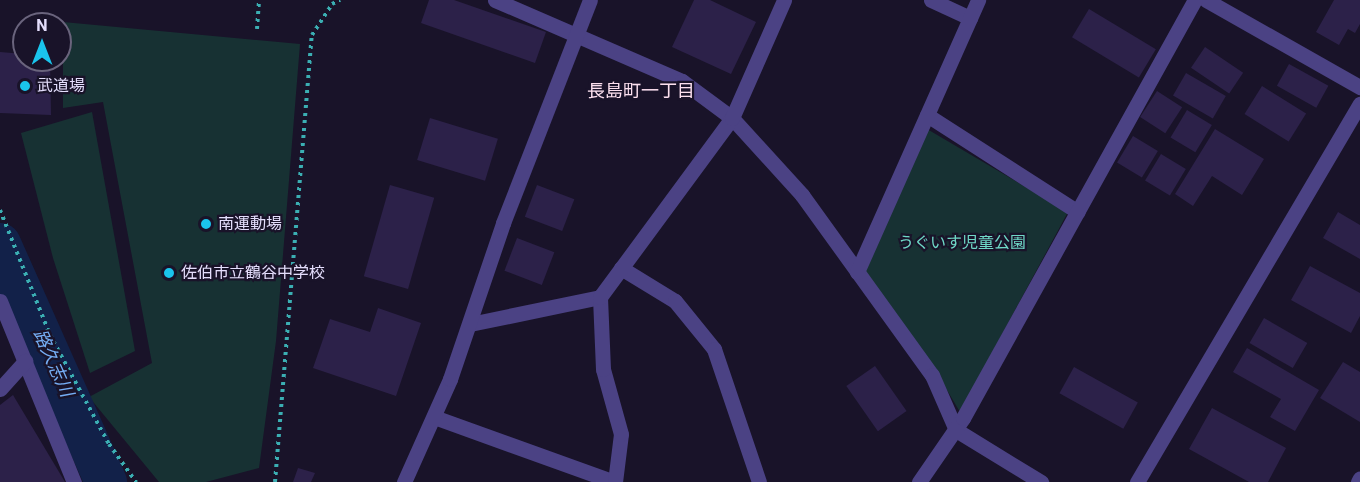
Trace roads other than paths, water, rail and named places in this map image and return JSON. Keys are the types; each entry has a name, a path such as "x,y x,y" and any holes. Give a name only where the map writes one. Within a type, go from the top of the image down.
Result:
{"street":[{"path":"495,0 682,81 732,118 802,195 932,375 956,430 1041,482"},
{"path":"404,482 434,417 470,324 575,33 590,0"},
{"path":"434,417 615,482 621,434 603,369 600,297 732,118 784,0"},
{"path":"931,0 970,18"},
{"path":"857,272 978,0"},
{"path":"920,482 936,451 956,430 1196,0"},
{"path":"1206,0 1360,87"},
{"path":"1137,482 1360,104"},
{"path":"927,115 1078,212"},
{"path":"621,268 675,301 714,349 759,482"},
{"path":"470,324 600,297"},
{"path":"0,301 74,482"},
{"path":"0,389 25,361"}],"waterway":[{"name":"路久志川","path":"0,244 106,482"}],"place":[{"name":"武道場","path":"25,86"},
{"name":"南運動場","path":"206,224"},
{"name":"佐伯市立鶴谷中学校","path":"169,273"}],"district":[{"name":"長島町一丁目","path":"641,91"}],"park label":[{"name":"うぐいす児童公園","path":"962,243"}]}
